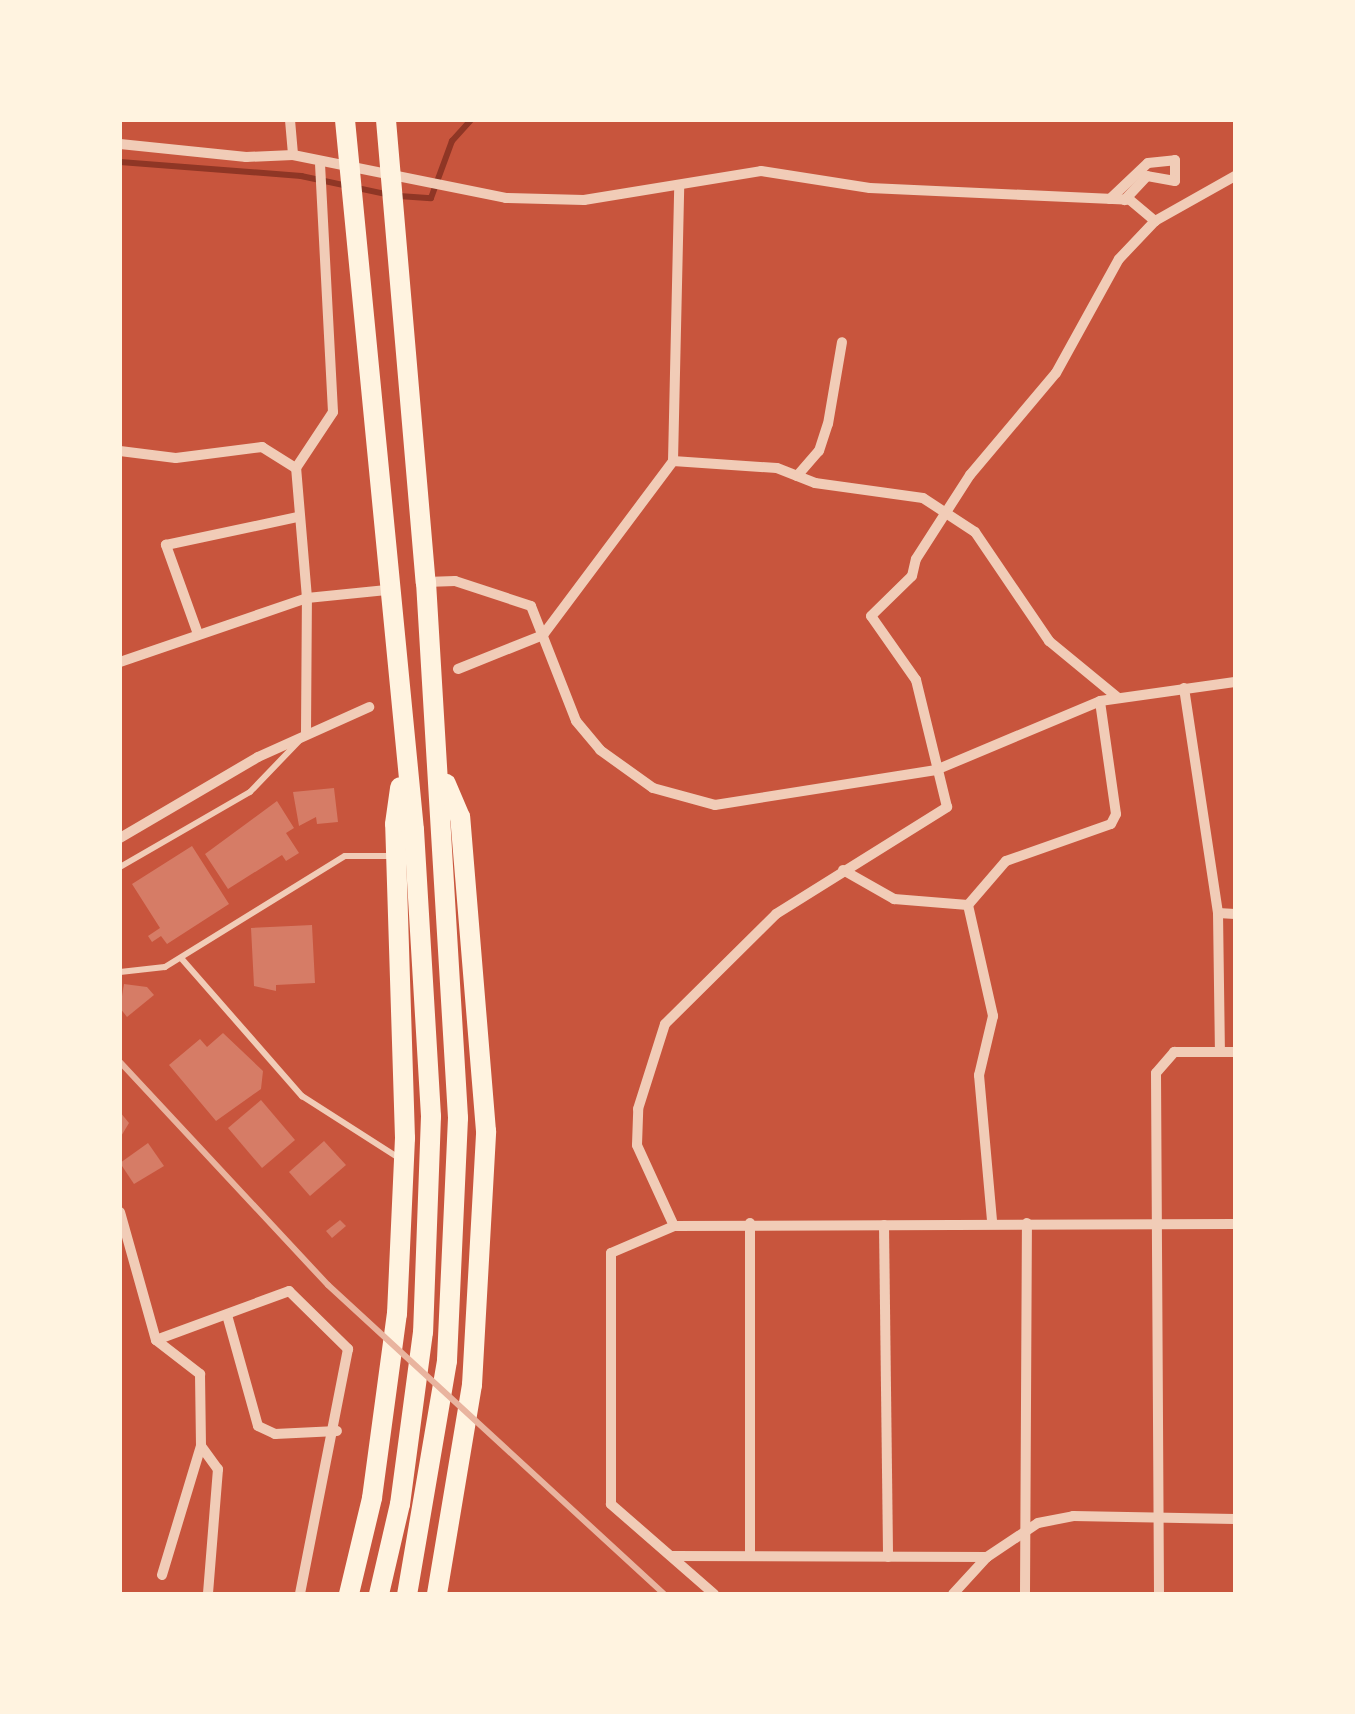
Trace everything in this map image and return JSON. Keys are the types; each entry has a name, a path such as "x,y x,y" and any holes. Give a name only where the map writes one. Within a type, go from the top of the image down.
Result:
{"highway":[{"path":"346,120 403,766 421,916 431,1116 423,1332 414,1407 379,1594"},
{"path":"386,120 426,582 458,1118 447,1360 439,1428 407,1594"},
{"path":"436,1594 465,1454 486,1131 460,817 438,764"},
{"path":"349,1594 390,1383 397,1314 404,1162 396,856 403,766"}],"street":[{"path":"290,120 294,155"},
{"path":"120,144 246,157 294,155 320,165 506,198 584,200 760,171 870,188 1125,200 1154,221"},
{"path":"1110,199 1148,163 1175,160 1175,182 1146,176 1125,200"},
{"path":"306,732 307,598 296,468 333,412 320,165"},
{"path":"674,1226 637,1145 638,1109 666,1024 776,914 947,807 916,680 871,616 912,576 916,559 970,474 1056,373 1120,258 1154,221 1235,176"},
{"path":"458,669 543,635 673,461 679,187"},
{"path":"797,476 819,450 828,424 842,342"},
{"path":"120,451 176,458 262,447 296,468"},
{"path":"673,461 778,468 797,476 923,498 994,553 1049,641 1117,697"},
{"path":"198,634 166,544 298,517"},
{"path":"426,582 455,581 532,606 576,721 600,750 625,772 684,800 716,805 936,770 1100,701 1235,682"},
{"path":"120,662 307,598 387,590"},
{"path":"1184,688 1218,913 1220,1052"},
{"path":"968,904 1006,861 1112,824 1116,814 1100,701"},
{"path":"120,838 306,732 368,708"},
{"path":"843,870 894,899 968,904"},
{"path":"968,904 993,1016 979,1074 992,1222"},
{"path":"1218,913 1235,914"},
{"path":"1159,1594 1156,1073 1174,1052 1235,1052"},
{"path":"120,1214 156,1340 200,1374 201,1446 162,1575"},
{"path":"1025,1594 1026,1222"},
{"path":"750,1224 750,1556"},
{"path":"714,1594 612,1504 611,1253 674,1226 1235,1224"},
{"path":"884,1225 888,1556"},
{"path":"156,1340 289,1291 348,1348 337,1431 300,1594"},
{"path":"227,1315 258,1426 275,1434 337,1431"},
{"path":"201,1446 218,1469 208,1594"},
{"path":"954,1594 988,1557 1038,1522 1072,1516 1235,1519"},
{"path":"670,1556 988,1557"}],"lane":[{"path":"120,867 250,792 306,732"},
{"path":"120,972 151,974 344,856 396,856"},
{"path":"180,958 302,1096 404,1162"}],"building":[{"path":"334,788 338,822 317,824 316,817 299,826 293,792"},
{"path":"277,801 294,828 286,833 299,853 286,861 282,855 228,889 205,854"},
{"path":"192,846 229,904 167,944 161,936 152,942 148,936 160,928 132,884"},
{"path":"312,925 315,983 276,985 276,991 254,986 251,928"},
{"path":"124,984 147,987 154,995 127,1017 120,1008"},
{"path":"223,1033 263,1071 261,1089 216,1121 169,1065 200,1039 207,1047"},
{"path":"261,1100 295,1140 262,1168 228,1128"},
{"path":"120,1112 129,1123 120,1138"},
{"path":"324,1141 346,1165 310,1196 289,1172"},
{"path":"148,1143 164,1166 134,1184 120,1163"},
{"path":"340,1220 346,1226 332,1238 326,1231"}],"waterway":[{"path":"399,196 431,198 452,141 471,120"},
{"path":"120,162 301,176 386,194"}],"railway":[{"path":"120,1062 328,1285 664,1594"}]}
